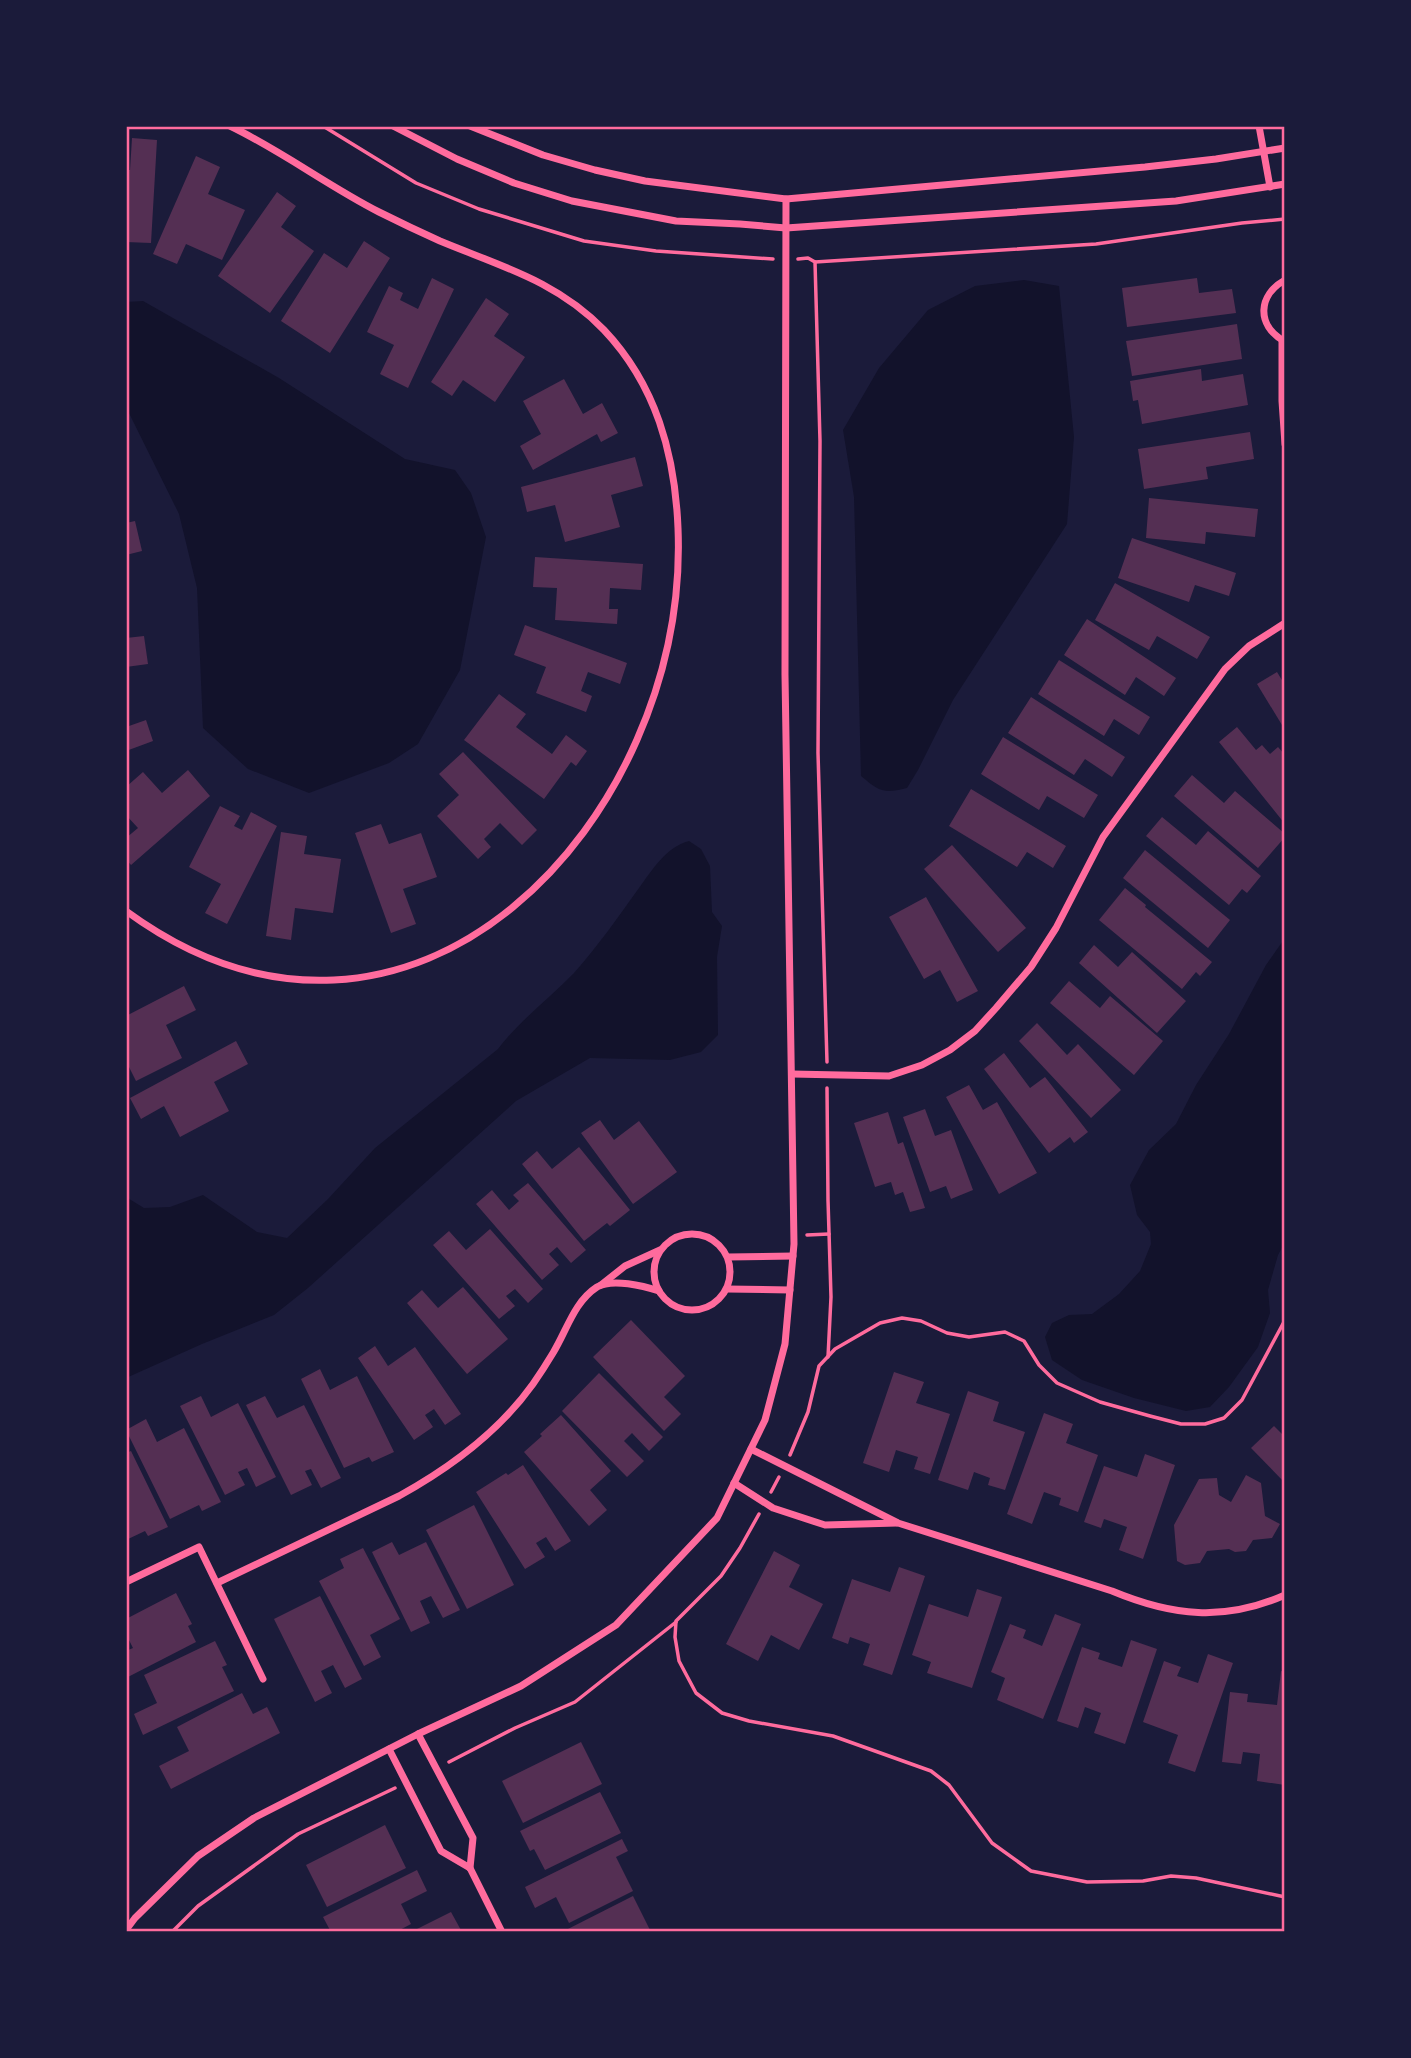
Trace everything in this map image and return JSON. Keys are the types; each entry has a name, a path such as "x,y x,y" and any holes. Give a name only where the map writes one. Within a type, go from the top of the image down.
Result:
{"street":[{"path":"126,911 151,929 191,951 233,967 303,980 340,980 377,975 448,951 480,932 541,881 566,854 618,780 642,731 660,680 677,591 677,500 666,437 653,403 636,372 603,330 577,305 547,285 381,213 230,126"},
{"path":"393,126 457,159 514,183 572,201 676,221 786,228 1176,201 1285,184"},
{"path":"470,126 544,155 595,170 645,181 786,199 1145,167 1285,148"},
{"path":"1259,126 1270,187"},
{"path":"126,1930 198,1856 254,1818 418,1734 521,1686 616,1625 717,1518 765,1420 785,1344 793,1256 785,675 786,199"},
{"path":"1285,280 1275,285 1268,294 1264,314 1273,334 1283,340 1282,401 1285,444"},
{"path":"792,1074 889,1076 922,1065 975,1031 1031,967 1056,928 1104,837 1224,669 1249,646 1285,623"},
{"path":"217,1583 399,1496 460,1458 491,1432 518,1402 554,1352 576,1308 587,1295 625,1266 661,1250 674,1238 695,1233 719,1244 727,1257 731,1269 727,1289 719,1300 708,1307 691,1310 678,1307 659,1291 655,1279 655,1262 661,1250"},
{"path":"727,1257 793,1256"},
{"path":"601,1285 634,1283 659,1291"},
{"path":"727,1289 790,1290"},
{"path":"751,1449 898,1523 1112,1591 1141,1604 1172,1611 1207,1613 1238,1610 1269,1602 1285,1594"},
{"path":"734,1483 773,1508 825,1525 898,1523"},
{"path":"127,1582 199,1547 263,1679"},
{"path":"418,1734 473,1838 470,1868 502,1932"},
{"path":"389,1749 441,1851 470,1868"}],"path":[{"path":"323,126 416,183 479,209 584,241 656,251 755,259"},
{"path":"808,258 815,262 1096,244 1285,219"},
{"path":"815,262 820,442 818,753 828,1056"},
{"path":"828,1357 831,1297 829,1101"},
{"path":"806,1235 829,1234"},
{"path":"462,1755 575,1702 676,1621 721,1576 740,1548 785,1466 808,1412 819,1366 835,1349 880,1323 902,1318 921,1321 947,1332 969,1337 1005,1332 1024,1341 1039,1365 1057,1383 1100,1402 1150,1416 1181,1424 1205,1424 1224,1418 1242,1400 1285,1320"},
{"path":"676,1621 679,1661 696,1693 722,1713 749,1721 833,1736 931,1771 949,1785 992,1843 1031,1871 1087,1882 1143,1881 1171,1876 1196,1878 1285,1897"},
{"path":"172,1932 198,1906 298,1834 389,1790"}],"shaded area":[{"path":"1024,280 1059,286 1074,437 1067,524 953,700 907,788 882,790 861,776 854,497 843,430 879,368 928,310 975,286"},
{"path":"143,301 279,378 405,459 455,470 471,493 486,537 460,670 418,744 389,763 309,793 248,769 203,728 197,588 179,514 126,407 126,302"},
{"path":"689,841 701,849 710,866 712,912 722,926 717,957 718,1035 701,1052 670,1060 590,1058 516,1101 308,1288 274,1315 126,1378 126,1197 144,1208 170,1207 203,1195 257,1232 287,1238 375,1148 498,1049 583,963 649,873 673,848"},
{"path":"1285,938 1285,1242 1278,1255 1268,1290 1270,1313 1258,1347 1229,1387 1210,1407 1186,1411 1134,1398 1082,1380 1052,1360 1045,1337 1052,1323 1069,1315 1092,1314 1119,1294 1140,1271 1151,1244 1150,1232 1137,1215 1130,1185 1149,1150 1176,1124 1266,965"}],"building":[{"path":"132,138 157,140 151,243 126,242 126,170 130,170"},
{"path":"196,156 220,167 208,194 245,210 222,260 186,244 177,264 153,254"},
{"path":"277,192 296,206 281,227 314,251 270,313 218,276"},
{"path":"364,241 390,258 330,353 281,321 324,253 347,268"},
{"path":"432,278 454,289 408,388 380,374 394,345 367,332 389,286 403,293 400,300 418,309"},
{"path":"1197,278 1199,293 1232,289 1236,313 1127,327 1122,288"},
{"path":"486,298 509,314 494,336 525,357 495,402 463,380 452,396 431,382"},
{"path":"1237,324 1242,359 1132,376 1126,341"},
{"path":"1201,369 1202,381 1243,374 1248,405 1142,424 1138,400 1133,401 1130,381"},
{"path":"564,379 583,414 602,403 618,433 601,442 597,434 533,470 520,446 541,434 523,401"},
{"path":"1250,432 1254,459 1206,467 1208,479 1144,489 1138,449"},
{"path":"635,457 643,486 611,495 620,527 565,542 555,505 527,512 521,487"},
{"path":"1149,498 1258,509 1255,537 1206,532 1205,544 1146,538"},
{"path":"135,521 142,551 126,555 126,523"},
{"path":"1132,538 1236,573 1229,596 1195,585 1189,602 1118,578"},
{"path":"535,557 643,564 641,590 610,588 609,609 618,609 617,624 555,620 557,588 533,587"},
{"path":"1115,583 1210,637 1197,659 1157,636 1149,650 1095,620"},
{"path":"1087,619 1176,678 1164,696 1136,677 1125,695 1064,655"},
{"path":"525,625 627,663 620,684 588,672 581,691 592,696 586,712 536,693 546,667 514,655"},
{"path":"144,636 148,664 126,667 126,638"},
{"path":"1059,660 1150,717 1139,735 1114,719 1104,736 1038,694"},
{"path":"1277,672 1285,685 1285,730 1257,684"},
{"path":"499,694 526,714 516,727 552,754 566,735 587,751 576,766 571,762 544,799 464,740"},
{"path":"1031,697 1125,757 1112,777 1085,759 1074,775 1008,733"},
{"path":"126,718 129,726 146,720 153,741 126,751"},
{"path":"1237,727 1256,750 1262,745 1270,754 1278,747 1285,755 1285,824 1219,742"},
{"path":"1003,737 1098,795 1084,818 1047,796 1039,810 981,774"},
{"path":"463,752 537,830 522,845 500,823 484,839 491,847 478,859 437,816 459,795 439,774"},
{"path":"188,770 210,796 131,865 126,859 126,838 138,828 126,815 126,787 143,772 162,793"},
{"path":"1192,775 1224,803 1235,791 1285,834 1258,868 1174,796"},
{"path":"971,789 1066,846 1053,868 1027,852 1017,867 949,826"},
{"path":"220,806 240,816 234,826 242,830 251,812 277,826 227,924 205,913 221,884 189,867"},
{"path":"1162,817 1196,845 1208,831 1261,876 1247,893 1242,889 1229,905 1146,836"},
{"path":"381,824 389,844 421,833 437,877 403,889 416,924 391,933 355,833"},
{"path":"281,832 307,836 304,854 341,859 333,913 295,908 291,940 266,936"},
{"path":"952,845 1026,928 998,952 924,869"},
{"path":"1145,850 1230,920 1208,948 1123,878"},
{"path":"1125,888 1212,962 1200,976 1196,972 1182,989 1099,920"},
{"path":"926,897 978,991 957,1002 940,970 924,979 889,917"},
{"path":"1094,945 1118,967 1132,952 1186,1001 1157,1033 1079,963"},
{"path":"1069,981 1100,1008 1110,996 1163,1041 1134,1075 1050,1003"},
{"path":"184,986 196,1010 166,1025 182,1058 136,1081 126,1061 126,1016"},
{"path":"1037,1023 1067,1055 1078,1044 1121,1090 1091,1118 1019,1041"},
{"path":"236,1041 248,1064 214,1082 229,1111 180,1137 164,1106 141,1119 130,1098"},
{"path":"1004,1053 1030,1088 1045,1077 1088,1132 1074,1143 1070,1137 1049,1153 984,1069"},
{"path":"969,1085 983,1110 997,1102 1037,1173 999,1194 946,1097"},
{"path":"925,1109 935,1136 951,1130 973,1190 951,1199 946,1186 930,1192 903,1117"},
{"path":"888,1112 898,1144 903,1142 925,1208 910,1212 903,1192 895,1195 891,1182 875,1187 854,1123"},
{"path":"600,1120 614,1140 639,1121 677,1172 633,1204 581,1133"},
{"path":"579,1147 630,1210 584,1241 522,1164 537,1151 552,1169"},
{"path":"528,1183 586,1250 571,1263 557,1247 549,1254 559,1265 542,1280 476,1204 492,1190 509,1210 519,1201 513,1195"},
{"path":"490,1229 543,1289 528,1303 515,1289 506,1296 515,1306 499,1319 433,1245 449,1231 466,1250"},
{"path":"463,1287 508,1339 467,1374 407,1303 422,1290 438,1308"},
{"path":"631,1320 685,1376 664,1397 681,1414 664,1431 593,1357"},
{"path":"375,1346 388,1366 415,1347 461,1414 445,1425 434,1409 425,1415 433,1427 414,1440 358,1358"},
{"path":"320,1369 330,1390 357,1376 394,1452 372,1462 369,1457 344,1468 301,1379"},
{"path":"894,1372 924,1382 916,1403 950,1414 930,1474 914,1469 918,1457 896,1450 889,1472 863,1463"},
{"path":"599,1373 663,1437 649,1451 632,1433 624,1441 644,1461 627,1477 562,1411"},
{"path":"968,1391 999,1402 993,1421 1025,1432 1005,1490 988,1485 990,1478 974,1472 968,1490 938,1480"},
{"path":"201,1396 211,1417 238,1403 276,1477 256,1487 247,1468 238,1472 245,1485 225,1495 180,1406"},
{"path":"265,1396 277,1418 304,1405 341,1478 321,1488 311,1469 305,1471 312,1485 291,1495 246,1405"},
{"path":"1044,1413 1073,1424 1066,1443 1098,1455 1078,1512 1059,1505 1061,1498 1044,1492 1032,1524 1007,1514"},
{"path":"561,1415 611,1471 590,1490 607,1510 589,1526 524,1452"},
{"path":"146,1419 157,1442 184,1428 221,1502 202,1511 199,1505 170,1519 126,1430"},
{"path":"1274,1426 1285,1437 1285,1483 1251,1448"},
{"path":"131,1451 168,1527 148,1536 145,1531 126,1540 126,1453"},
{"path":"1145,1454 1175,1465 1143,1559 1119,1550 1127,1527 1104,1519 1101,1528 1084,1522 1104,1466 1137,1477"},
{"path":"523,1465 571,1541 555,1551 546,1537 536,1543 545,1557 525,1569 476,1492"},
{"path":"1246,1475 1261,1483 1265,1516 1280,1524 1272,1538 1253,1540 1246,1551 1207,1551 1200,1563 1185,1565 1177,1561 1174,1525 1199,1479 1217,1478 1219,1495 1231,1502"},
{"path":"474,1505 514,1585 467,1609 426,1530"},
{"path":"392,1542 399,1555 426,1542 460,1610 443,1618 431,1596 420,1601 430,1623 411,1632 372,1552"},
{"path":"363,1548 400,1619 370,1635 381,1657 364,1666 319,1581 344,1568 340,1559"},
{"path":"774,1551 800,1565 789,1587 823,1604 799,1650 771,1635 758,1661 726,1644"},
{"path":"899,1567 925,1576 892,1675 863,1665 870,1644 850,1637 848,1644 832,1638 852,1579 890,1592"},
{"path":"977,1589 1002,1597 972,1688 927,1673 931,1662 912,1655 929,1604 968,1617"},
{"path":"176,1593 192,1624 188,1626 196,1642 126,1678 126,1651 133,1648 126,1634 126,1619"},
{"path":"320,1596 362,1679 345,1688 333,1665 321,1671 332,1693 315,1702 274,1619"},
{"path":"1055,1614 1081,1624 1043,1719 997,1700 1005,1678 991,1672 1010,1624 1026,1630 1023,1638 1042,1646"},
{"path":"1131,1640 1157,1649 1125,1744 1094,1733 1101,1713 1085,1707 1078,1728 1057,1721 1082,1647 1100,1653 1098,1659 1122,1667"},
{"path":"215,1641 227,1665 222,1667 234,1691 143,1735 134,1714 157,1703 144,1675"},
{"path":"1208,1654 1233,1663 1195,1772 1168,1763 1178,1735 1143,1722 1164,1661 1181,1667 1177,1676 1198,1683"},
{"path":"1281,1671 1285,1672 1285,1785 1257,1781 1260,1754 1243,1752 1241,1764 1222,1762 1230,1692 1248,1694 1247,1702 1277,1705"},
{"path":"242,1693 253,1714 267,1707 280,1733 171,1789 159,1766 189,1751 177,1727"},
{"path":"581,1742 602,1784 523,1823 502,1781"},
{"path":"600,1792 621,1833 545,1870 534,1849 530,1851 520,1831"},
{"path":"385,1825 406,1868 327,1907 306,1865"},
{"path":"622,1839 628,1851 616,1857 633,1891 569,1923 556,1897 535,1908 525,1887"},
{"path":"417,1870 427,1891 401,1904 411,1924 396,1932 331,1932 323,1917"},
{"path":"633,1896 651,1932 562,1932"},
{"path":"451,1912 462,1932 411,1932"}]}
